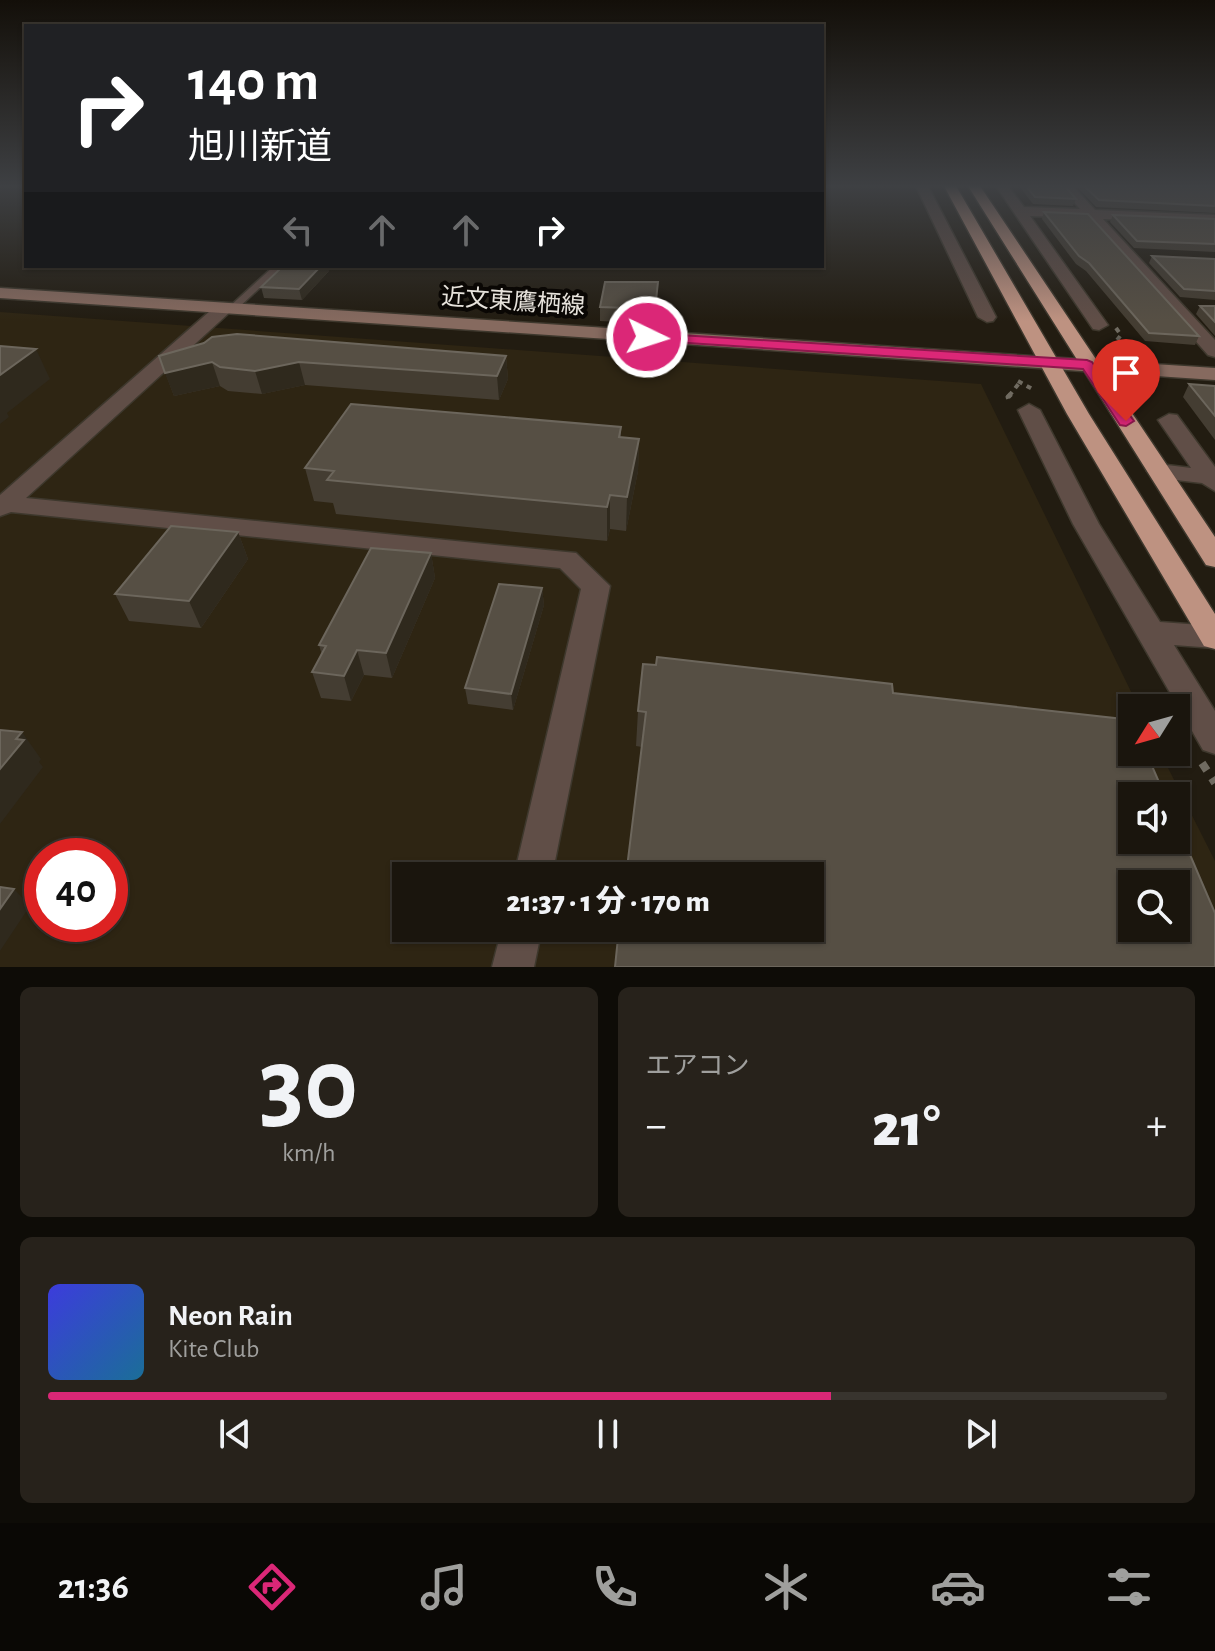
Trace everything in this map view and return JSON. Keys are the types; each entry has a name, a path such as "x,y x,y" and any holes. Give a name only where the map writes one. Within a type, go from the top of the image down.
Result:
{"highway":[{"path":"975,231 1164,559 1215,638"},
{"path":"1003,231 1215,558"}],"street":[{"path":"945,231 987,317"},
{"path":"1035,231 1099,325"},
{"path":"1107,231 1170,305 1215,351"},
{"path":"1126,255 1155,256"},
{"path":"1033,278 1069,281"},
{"path":"970,282 1004,284"},
{"name":"近文東鷹栖線","path":"0,293 1215,374"},
{"path":"1170,305 1200,306"},
{"path":"2,505 228,309"},
{"path":"1032,400 1086,524 1215,740"},
{"path":"1169,420 1212,480"},
{"path":"1159,471 1212,480"},
{"path":"2,505 567,560 596,586 536,862"},
{"path":"1149,632 1215,638"},
{"path":"513,967 519,942"}],"lane":[{"path":"228,309 277,268"}],"path":[{"path":"1020,382 1032,400"}],"shaded area":[{"path":"0,312 981,384 1132,694 1118,694 1118,766 1167,766 1175,782 1118,782 1118,854 1190,854 1190,811 1215,861 1215,967 0,967"}],"building":[{"path":"1059,231 1104,231 1199,336 1149,333 1089,263 1079,256"},
{"path":"1128,231 1215,231 1215,244 1137,241"},
{"path":"1152,256 1215,259 1215,291 1184,289"},
{"path":"281,268 319,268 299,289 261,287"},
{"path":"605,282 658,282 655,309 600,307"},
{"path":"1200,306 1215,306 1215,322"},
{"path":"237,334 506,356 497,376 299,362 255,371 220,367 212,362 165,373 159,356 204,343 212,337"},
{"path":"0,346 36,349 0,375"},
{"path":"1189,384 1215,386 1215,416"},
{"path":"351,404 621,427 619,437 639,439 627,497 610,495 607,507 327,480 334,471 305,468"},
{"path":"171,526 238,532 189,601 115,594"},
{"path":"371,548 431,553 386,653 357,650 344,676 312,672 326,646 319,645"},
{"path":"499,584 542,588 511,694 465,688"},
{"path":"657,657 892,684 893,693 1118,718 1118,766 1152,766 1159,782 1118,782 1118,854 1190,854 1215,913 1215,967 615,967 618,942 824,942 824,862 628,862 646,712 638,711 643,664 656,665"},
{"path":"0,730 22,732 16,739 24,740 0,769"},
{"path":"0,887 14,889 0,909"}],"route":[{"path":"647,337 1087,365 1126,421"}]}
